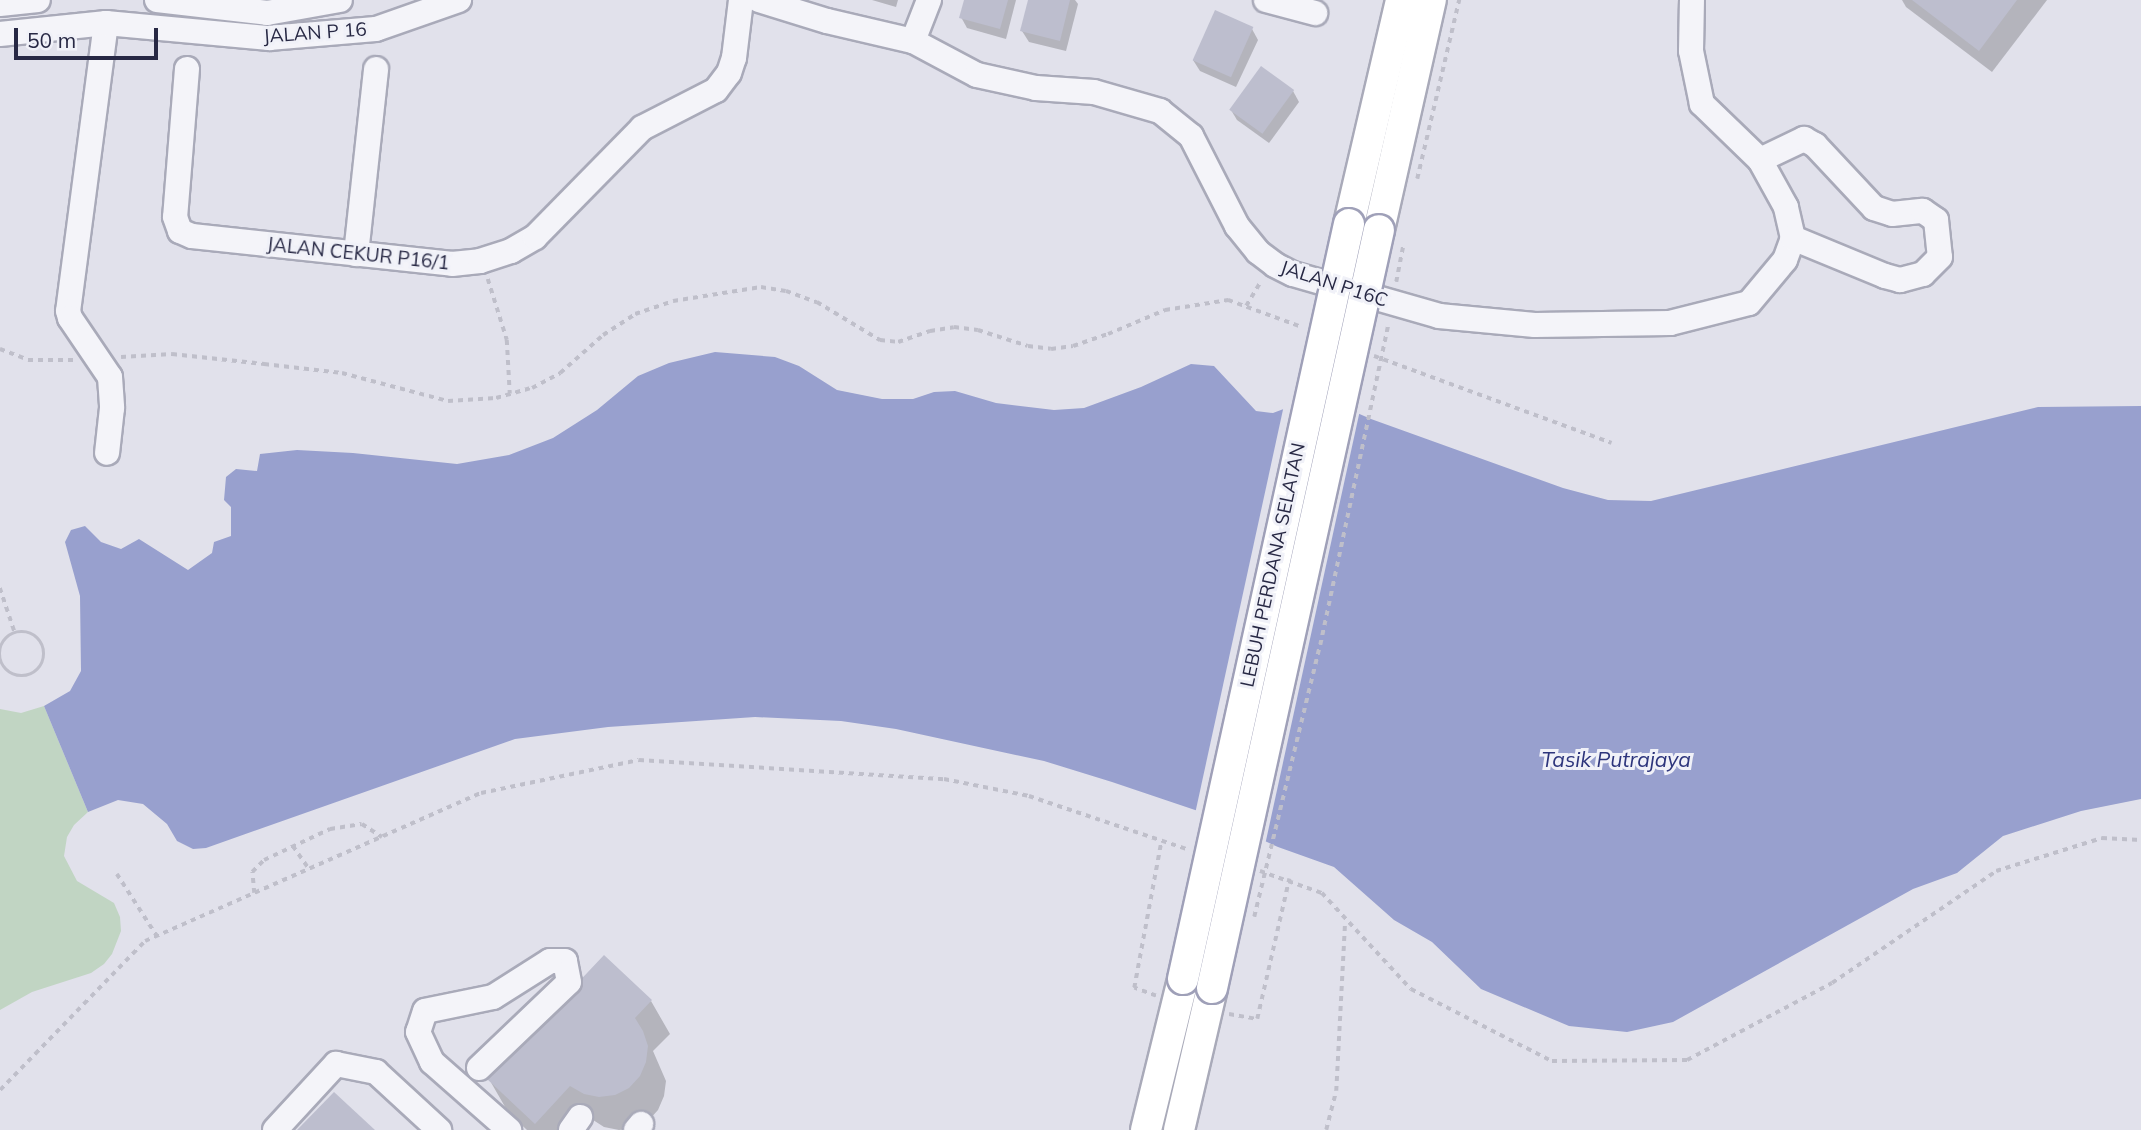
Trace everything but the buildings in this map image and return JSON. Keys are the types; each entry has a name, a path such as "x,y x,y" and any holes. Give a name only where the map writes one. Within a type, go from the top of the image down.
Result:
{"main road":[{"name":"LEBUH PERDANA SELATAN","path":"1146,1130 1172,989 1401,0"},
{"name":"LEBUH PERDANA SELATAN","path":"1179,1130 1223,995 1392,234 1432,0"}],"street":[{"path":"0,4 38,0"},
{"name":"JALAN P 16","path":"157,0 267,13 340,0"},
{"name":"JALAN P 16","path":"0,34 106,23 269,38 376,29 459,0"},
{"name":"JALAN CEKUR P16/1","path":"187,69 174,217 180,231 192,236 452,264 480,261 511,251 535,237 642,128 716,90 729,73 734,58 741,0"},
{"name":"JALAN P16C","path":"760,0 827,21 913,41 977,75 1036,88 1094,92 1160,111 1172,118 1196,143 1241,232 1275,265 1293,274 1439,316 1535,325 1670,323 1749,303 1785,260 1793,238"},
{"path":"913,41 929,0"},
{"path":"1266,0 1315,13"},
{"path":"1692,0 1691,51 1702,104 1760,160 1786,207 1793,238 1885,276 1900,279 1923,274 1940,257 1936,219 1923,211 1892,214 1874,208 1815,145 1804,139 1760,160"},
{"path":"106,23 68,311 112,385 107,453"},
{"path":"356,254 376,69"},
{"path":"479,1068 569,982 565,961 550,961 492,997 425,1011 418,1032 432,1062 509,1130"},
{"path":"275,1130 336,1064 376,1072 439,1130"}],"path":[{"path":"1416,184 1459,0"},
{"path":"1253,924 1320,645 1381,358 1392,303 1392,234"},
{"path":"480,261 497,299 507,340 510,395"},
{"path":"1246,306 1275,265"},
{"path":"0,349 28,360 101,363 125,355 172,354 342,373 448,401 510,395 560,373 603,335 635,314 673,301 761,287 786,291 817,302 880,340 898,342 954,327 978,330 1028,346 1051,349 1073,346 1165,310 1228,300 1306,329"},
{"path":"1364,352 1612,443"},
{"path":"0,588 15,633"},
{"path":"15,633 31,634 42,644 43,663 35,672 16,675 5,667 1,652 4,642 15,633"},
{"path":"0,1090 145,941 481,793 639,760 944,779 1028,796 1200,853"},
{"path":"254,893 251,872 264,860 330,829 362,824 382,837"},
{"path":"1253,868 1322,893 1345,921 1411,989 1552,1061 1687,1060 1832,983 1996,871 2102,838 2141,840"},
{"path":"1161,842 1134,988 1172,989"},
{"path":"293,846 309,869"},
{"path":"117,873 156,936"},
{"path":"1223,995 1230,1014 1257,1019 1289,879"},
{"path":"1326,1130 1336,1091 1345,921"}],"green space":[{"path":"44,706 88,812 74,825 67,837 64,856 77,881 114,903 120,917 121,931 112,954 91,973 32,992 0,1010 0,709 21,713"}],"water":[{"name":"Tasik Putrajaya","path":"715,352 775,357 799,366 837,390 882,399 913,399 934,392 955,391 996,403 1054,410 1084,408 1141,387 1191,364 1214,366 1256,411 1273,413 1318,396 1371,419 1563,488 1608,500 1651,501 2038,407 2141,406 2141,799 2081,811 2003,836 1957,873 1913,889 1673,1022 1627,1032 1569,1026 1481,989 1432,942 1394,920 1334,867 1278,847 1198,811 1044,761 896,729 841,721 755,717 608,727 515,739 206,848 193,849 177,841 167,824 143,804 118,800 88,812 44,706 70,691 81,671 80,596 65,542 71,530 85,526 101,542 121,549 139,539 188,570 212,553 214,542 231,536 231,507 224,500 226,477 236,469 257,471 260,454 297,450 457,464 509,455 553,438 597,410 638,376 669,363"}],"pier":[{"path":"1318,392 1360,410 1265,845 1195,814 1284,405"}]}
